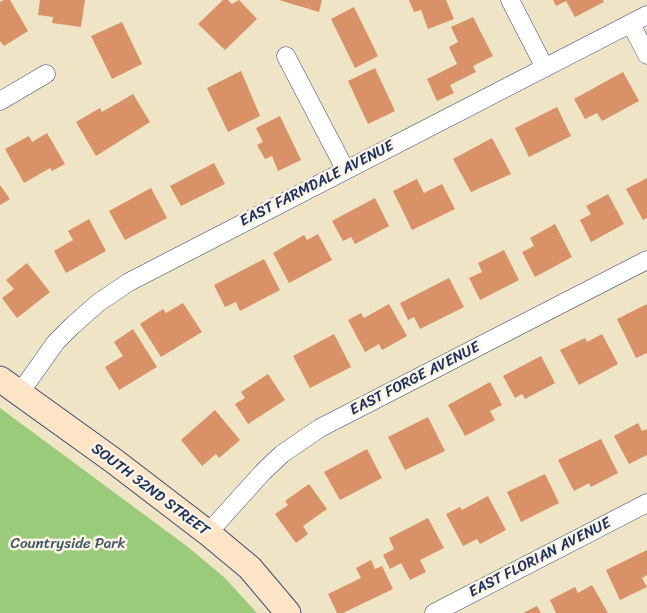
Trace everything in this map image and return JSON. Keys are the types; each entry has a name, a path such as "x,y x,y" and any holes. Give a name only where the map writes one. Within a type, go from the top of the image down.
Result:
{"street":[{"path":"510,0 545,68"},
{"name":"EAST FARMDALE AVENUE","path":"9,387 98,303 129,282 647,15"},
{"path":"631,24 647,55"},
{"path":"286,56 345,169"},
{"path":"0,101 46,74"},
{"name":"EAST FORGE AVENUE","path":"208,533 263,472 282,454 320,428 647,260"},
{"name":"SOUTH 32ND STREET","path":"9,387 114,461 208,533 250,568 288,613"},
{"name":"EAST FLORIAN AVENUE","path":"434,613 647,504"}],"green space":[{"name":"Countryside Park","path":"0,408 188,547 225,578 257,613 0,613"}],"building":[{"path":"10,0 28,31 4,46 0,41 0,2"},
{"path":"40,0 85,0 81,27 52,23 53,17 38,15"},
{"path":"223,0 228,0 232,4 239,0 257,19 225,50 198,24"},
{"path":"279,0 322,0 319,12"},
{"path":"409,0 446,0 454,19 428,29 421,10 414,12"},
{"path":"553,0 603,0 604,2 575,17 566,1 556,6"},
{"path":"354,7 378,56 355,68 331,19"},
{"path":"473,17 493,56 473,66 476,72 450,85 454,93 437,101 427,79 457,64 449,47 458,42 451,27"},
{"path":"122,22 142,64 112,79 91,36"},
{"path":"375,68 395,111 368,124 348,81"},
{"path":"241,71 260,116 228,132 207,88"},
{"path":"623,72 639,101 602,121 597,113 585,119 574,99"},
{"path":"133,94 150,122 96,156 76,122 100,108 102,112"},
{"path":"557,107 571,136 529,157 515,128"},
{"path":"280,116 301,160 278,171 272,156 265,159 257,145 263,142 256,128"},
{"path":"47,133 65,164 52,171 50,168 24,183 5,149 29,136 32,142"},
{"path":"492,138 511,174 471,192 453,159"},
{"path":"214,163 225,184 181,206 170,186"},
{"path":"647,178 647,218 643,220 626,189"},
{"path":"417,179 424,193 442,184 455,209 412,230 393,191"},
{"path":"0,185 10,199 0,205"},
{"path":"151,188 167,218 125,240 109,211"},
{"path":"608,194 624,224 591,242 580,220 591,214 586,206"},
{"path":"375,198 389,226 355,244 351,237 343,241 332,221"},
{"path":"89,219 106,251 66,273 54,251 73,240 68,231"},
{"path":"555,224 572,257 535,277 522,252 534,246 530,238"},
{"path":"318,234 332,260 289,283 273,253 304,235 307,240"},
{"path":"504,250 519,280 480,300 469,278 482,272 478,263"},
{"path":"264,259 280,290 240,311 236,302 225,307 214,285"},
{"path":"27,263 50,292 17,318 2,298 14,289 6,280"},
{"path":"449,278 464,307 420,329 414,317 408,320 400,303"},
{"path":"183,303 202,332 161,357 140,324 163,309 166,313"},
{"path":"389,304 407,336 382,350 379,344 365,352 348,320 361,313 364,318"},
{"path":"647,304 647,353 636,358 617,319"},
{"path":"133,329 157,367 119,390 105,367 123,356 114,342"},
{"path":"334,334 351,367 310,388 293,356"},
{"path":"602,334 618,364 579,385 560,350 585,338 587,342"},
{"path":"541,356 555,383 525,399 522,394 515,398 503,376"},
{"path":"268,374 285,400 248,424 235,404 245,398 241,392"},
{"path":"490,382 502,405 490,411 495,420 465,436 448,405"},
{"path":"215,410 240,440 219,458 216,454 202,466 181,440"},
{"path":"428,417 445,451 405,470 388,437"},
{"path":"638,423 642,431 647,429 647,455 629,464 614,436"},
{"path":"601,439 618,473 591,487 589,483 574,491 558,460"},
{"path":"367,449 382,478 340,500 324,472"},
{"path":"545,474 559,503 521,522 507,492"},
{"path":"309,484 327,509 303,526 308,534 296,543 275,514 288,505 285,501"},
{"path":"488,496 506,530 480,544 477,539 463,546 446,514 460,507 462,510"},
{"path":"428,518 444,548 420,560 426,572 410,580 401,563 390,569 383,555 394,549 389,538"},
{"path":"647,550 647,575 642,578 647,587 620,600 606,570"},
{"path":"371,560 375,569 382,566 393,589 343,613 337,613 328,594 361,578 356,568"},
{"path":"592,585 608,613 556,613 550,600 575,587 578,593"},
{"path":"537,606 541,613 523,613"}]}
